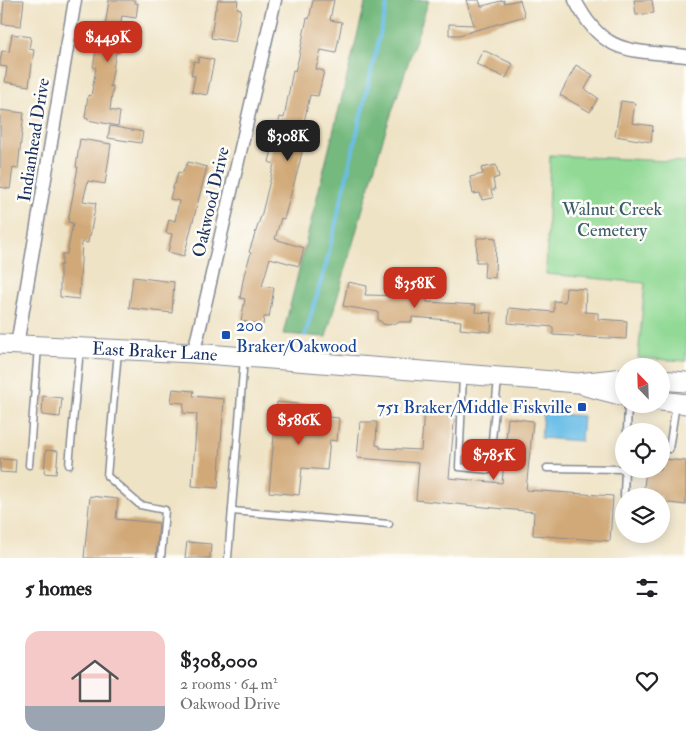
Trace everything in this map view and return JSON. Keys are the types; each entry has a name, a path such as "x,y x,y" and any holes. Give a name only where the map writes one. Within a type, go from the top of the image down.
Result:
{"main road":[{"name":"East Braker Lane","path":"9,345 193,353 578,383 615,379"},
{"path":"670,381 686,382"},
{"name":"East Braker Lane","path":"578,383 615,393"}],"street":[{"name":"Indianhead Drive","path":"9,345 75,0"},
{"name":"Oakwood Drive","path":"193,353 275,0"},
{"path":"575,0 590,26 607,41 624,49 686,56"}],"lane":[{"path":"29,465 38,346"},
{"path":"69,464 81,348"},
{"path":"118,350 107,476 140,505 165,510 161,558"},
{"path":"228,558 245,357"},
{"path":"463,375 459,468 489,470 498,378"},
{"path":"670,441 675,403"},
{"path":"547,468 615,469"},
{"path":"232,511 389,524"}],"green space":[{"path":"366,0 429,0 382,142 326,337 283,334"},
{"name":"Walnut Creek Cemetery","path":"550,155 686,162 686,361 670,360 670,358 638,358 645,283 546,274"}],"water":[{"path":"543,413 583,416 581,441 541,438"}],"building":[{"path":"4,0 24,0 21,26 2,24"},
{"path":"109,0 135,0 135,3 138,3 136,18 122,16 118,41 122,42 120,52 116,52 110,87 113,86 110,110 120,112 118,126 85,118 88,95 91,96 96,68 93,67 100,27 105,27"},
{"path":"218,0 238,0 237,8 241,9 235,42 211,38"},
{"path":"313,0 334,0 330,20 342,22 336,53 321,50 316,69 324,71 318,96 310,95 304,122 309,124 284,219 281,218 275,239 304,248 299,266 270,258 262,286 274,288 269,317 264,317 263,325 241,321 245,299 240,298 244,275 274,164 269,162 280,117 284,118 293,70 295,71 298,61 307,18 309,19"},
{"path":"466,0 479,0 481,6 483,6 504,0 504,3 520,0 525,16 459,35 449,35 449,24 474,25"},
{"path":"634,0 652,0 654,13 636,15"},
{"path":"12,34 31,37 29,49 34,50 29,86 5,82 7,67 0,66 0,62 2,51 9,52"},
{"path":"483,50 513,64 506,78 476,64"},
{"path":"199,57 214,60 207,95 192,92 195,76 191,75 194,61 198,62"},
{"path":"576,65 593,75 585,89 598,98 590,112 560,95"},
{"path":"621,101 635,103 632,123 653,126 651,142 615,136"},
{"path":"0,110 24,113 18,169 13,168 10,189 0,187"},
{"path":"110,126 143,132 141,143 108,138"},
{"path":"80,139 111,144 105,184 88,181 83,201 96,203 88,243 82,242 79,299 60,297 60,265 62,265 62,254 67,254 73,223 68,222 78,167 76,167"},
{"path":"188,162 207,167 184,256 168,252 172,234 166,233 169,219 175,221 179,201 170,199 174,184 178,172 182,173"},
{"path":"496,165 499,177 493,179 495,190 491,190 493,198 482,200 480,193 473,194 470,177 483,174 481,168"},
{"path":"477,238 496,238 495,278 484,277 485,262 476,262"},
{"path":"133,277 174,282 172,313 129,308"},
{"path":"348,282 367,286 365,295 406,296 427,298 427,302 476,305 475,312 492,313 491,332 460,329 461,321 412,317 412,322 383,324 381,321 378,321 378,312 343,306"},
{"path":"566,288 586,289 585,312 598,313 598,319 627,321 626,339 553,335 553,327 508,323 509,308 554,312 554,301 565,302"},
{"path":"173,389 194,391 193,396 224,399 218,488 192,486 197,414 183,413 184,403 171,402"},
{"path":"43,396 62,398 60,417 42,415"},
{"path":"277,402 308,405 307,415 339,418 337,441 330,440 327,470 302,468 299,495 269,492"},
{"path":"424,410 455,413 449,478 502,483 508,418 533,421 526,490 613,496 610,541 533,535 534,512 416,500 419,463 357,458 360,422 377,422 376,445 380,446 380,448 421,450"},
{"path":"46,450 58,451 56,474 44,473"},
{"path":"0,459 16,460 15,473 0,472"},
{"path":"670,460 686,461 686,505 670,503 670,488 644,488 645,478 670,478"},
{"path":"90,496 118,499 116,519 159,523 156,558 84,558"},
{"path":"187,542 211,544 210,558 185,558"}],"waterway":[{"path":"305,335 327,261 388,0"}],"place":[{"name":"200 Braker/Oakwood","path":"226,335"},
{"name":"751 Braker/Middle Fiskville","path":"582,407"}]}
